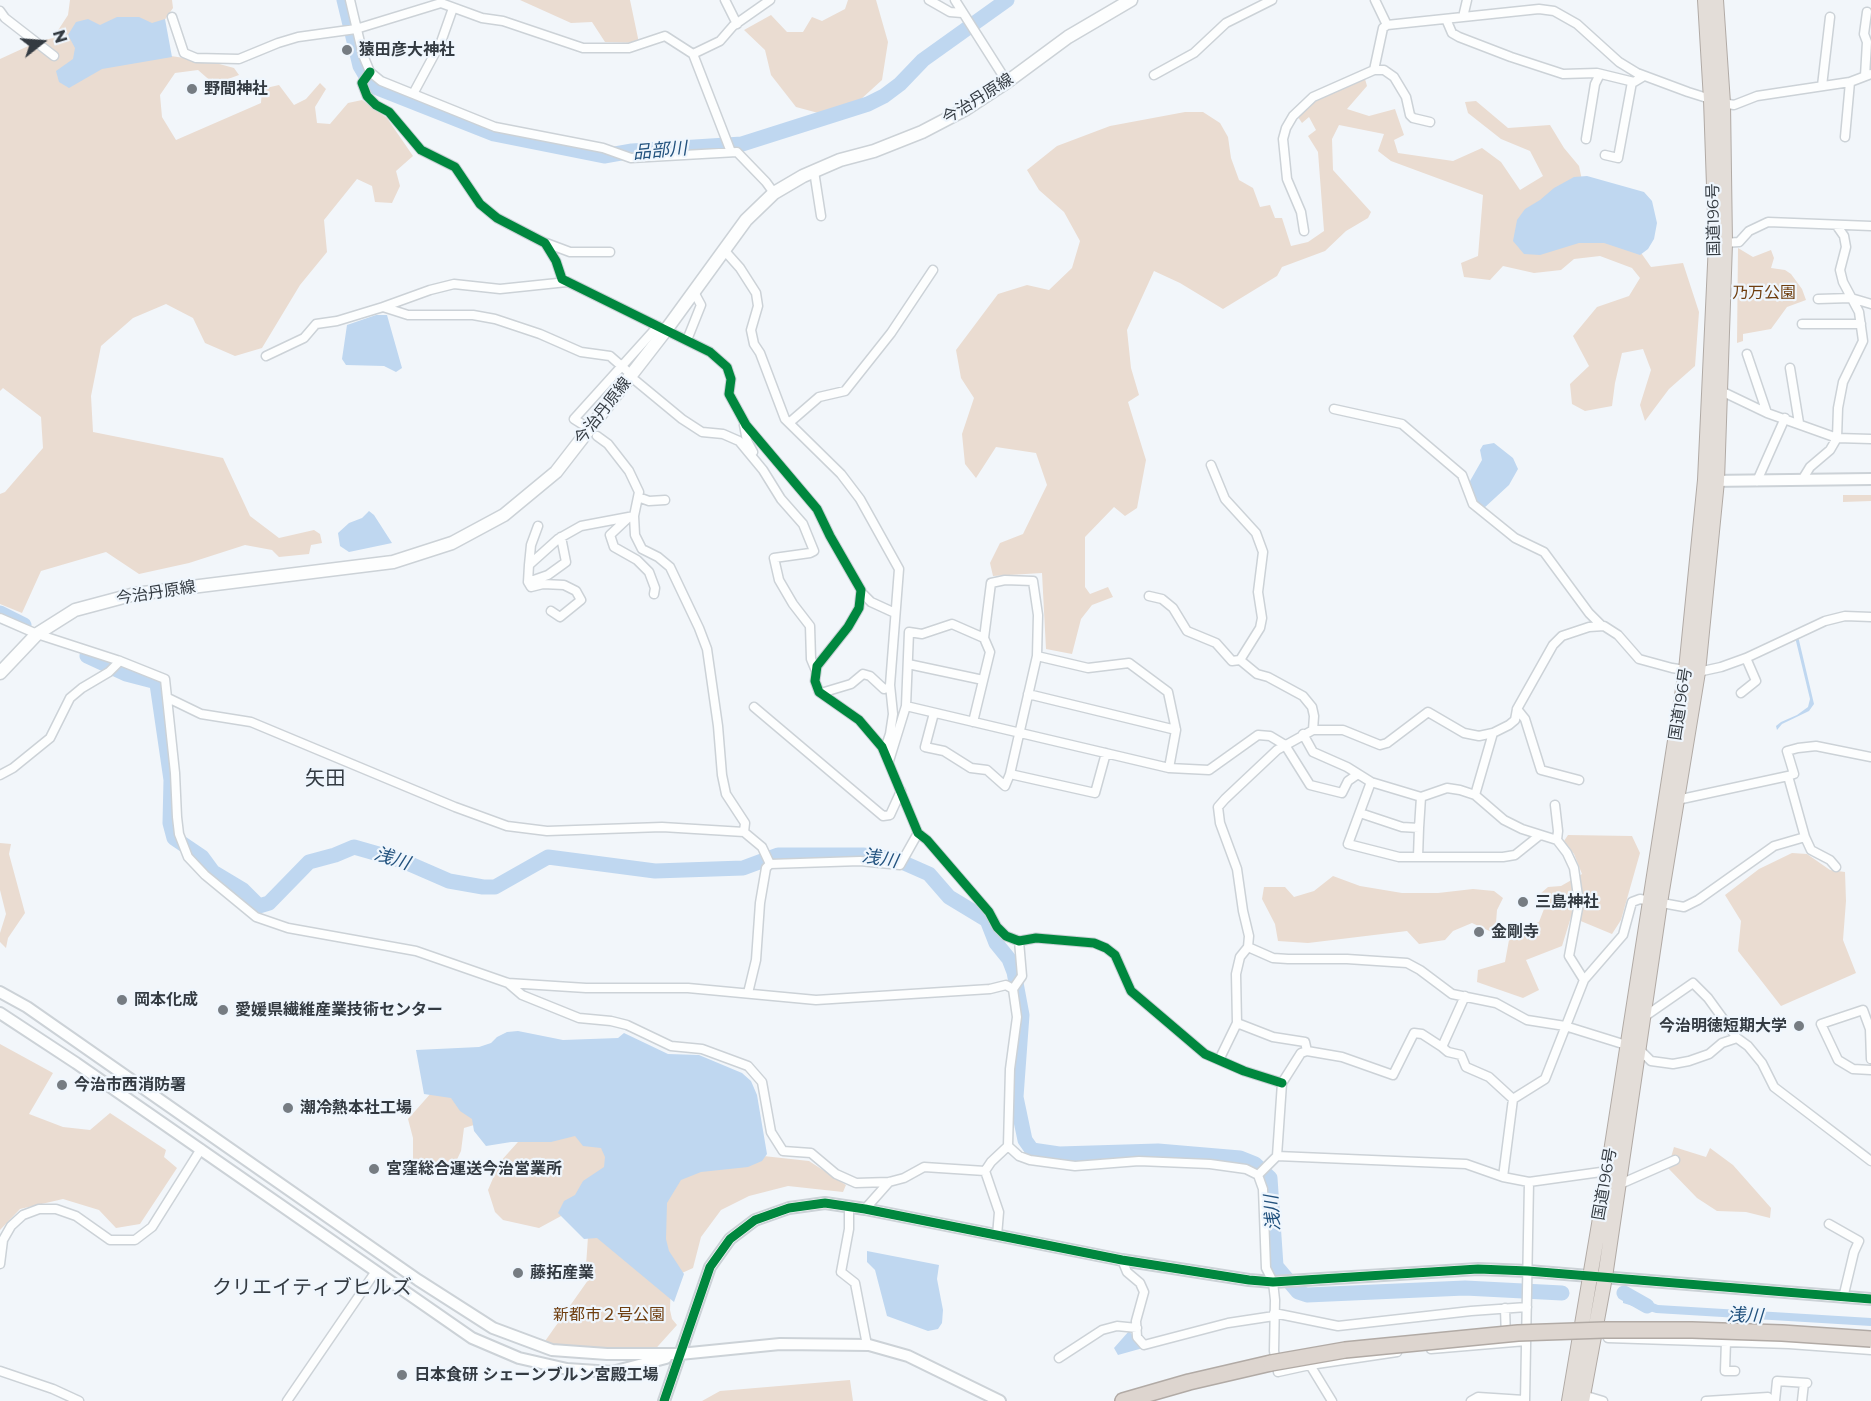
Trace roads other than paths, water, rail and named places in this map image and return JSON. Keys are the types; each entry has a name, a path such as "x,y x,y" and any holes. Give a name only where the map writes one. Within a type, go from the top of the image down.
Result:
{"highway":[{"name":"国道196号","path":"1705,0 1717,101"},
{"name":"国道196号","path":"1569,1401 1608,1171 1633,1048 1644,1017 1655,902 1677,800 1692,671 1711,481 1716,389 1721,243 1716,0"},
{"name":"国道196号","path":"1583,1398 1605,1277 1633,1048 1692,671"},
{"path":"1123,1401 1189,1382 1344,1350 1529,1332 1604,1329 1692,1330 1871,1339"}],"main road":[{"name":"今治丹原線","path":"0,673 37,634 75,610 135,594 393,562 452,543 504,515 556,472 662,328 694,292 746,220 774,193 814,171 922,132 966,109 1068,38 1131,0"}],"street":[{"path":"350,0 363,55 370,72 381,81 495,128 603,148 631,158 737,152 774,193"},
{"path":"725,0 737,24"},
{"path":"693,54 720,41 737,24 770,0"},
{"path":"928,0 950,12 962,13"},
{"path":"955,0 1007,82"},
{"path":"1154,75 1194,53 1226,23 1272,0"},
{"path":"1375,0 1387,25"},
{"path":"1463,17 1467,0"},
{"path":"172,17 184,53 196,58 240,59 298,37 356,29 440,1 482,18 503,21 583,48 629,48 665,36 693,54 731,152"},
{"path":"413,94 441,42 453,8"},
{"path":"1374,70 1383,27 1387,25 1539,9 1554,11 1577,24 1619,62 1644,76 1734,105 1757,96 1850,82 1868,75 1867,42 1864,34 1867,12"},
{"path":"0,11 5,18 54,56"},
{"path":"1822,86 1830,17"},
{"path":"1446,19 1452,33 1511,57 1563,74 1600,74 1632,82 1644,76"},
{"path":"1304,231 1301,212 1287,178 1283,140 1286,128 1293,116 1313,97 1374,70 1384,70 1394,77 1407,97 1410,115 1413,118 1430,122"},
{"path":"370,72 362,83 368,96 376,105 389,112 421,150 455,167 480,204 497,218 545,243 570,252 610,252"},
{"path":"1586,139 1595,84 1600,74"},
{"path":"1605,155 1618,158 1632,82"},
{"path":"1845,137 1850,82"},
{"path":"814,171 821,216"},
{"path":"1721,243 1739,242 1749,231 1768,222 1871,226"},
{"path":"1802,480 1810,467 1830,450 1837,438 1838,408 1843,381 1863,341 1859,312 1843,282 1840,270 1846,247 1844,236 1837,226"},
{"path":"545,243 556,261 562,279 710,352 727,367 732,380 729,394 744,421 817,509 861,592 870,602 895,613"},
{"path":"724,250 740,268 756,293 758,306 751,330 754,344 760,353 784,419 841,474 860,499 899,569 891,648 890,687 893,714 884,752"},
{"path":"789,423 819,397 845,391 891,333 933,270"},
{"path":"266,356 304,338 316,324 338,321 454,284 500,289 568,282"},
{"path":"687,340 701,305 694,292"},
{"path":"1818,299 1851,298 1871,304"},
{"path":"382,307 408,315 473,315 495,320 540,334 581,352 610,356 623,368"},
{"path":"1802,324 1861,324"},
{"path":"582,424 574,419 662,328"},
{"path":"1747,354 1767,413"},
{"path":"1790,368 1799,423"},
{"path":"636,381 682,419 702,432 723,434 739,441 763,470"},
{"path":"1716,389 1767,413 1837,438 1871,439"},
{"path":"1334,408 1402,424 1462,475 1473,504 1515,538 1544,552 1589,613 1602,626 1618,635 1639,659 1692,671 1721,667 1746,658 1825,621 1845,616 1871,617"},
{"path":"1757,481 1785,418"},
{"path":"744,421 747,441 781,499 803,524 814,551 774,558 779,580 793,604 810,626 811,659 817,672"},
{"path":"597,436 608,444 629,471 639,492 632,517 635,535 642,549 658,557 670,567 699,628 706,649 726,794 745,823 744,832"},
{"path":"1211,465 1225,499 1256,533 1263,552 1258,592 1262,618 1260,628 1240,660"},
{"path":"1711,481 1871,479"},
{"path":"638,497 649,501 665,500"},
{"path":"529,565 561,537 581,526 632,517"},
{"path":"632,517 610,535 614,547 636,560 649,572 655,588 654,594"},
{"path":"537,526 531,545 528,582 531,587 543,584 564,585 576,591 581,600 560,618 551,611"},
{"path":"528,582 548,575 566,561 561,537"},
{"path":"934,712 925,747 944,751 971,768 987,770 1005,786 1010,774 1037,656 1038,615 1033,581 1005,580 991,583 984,638 990,652 973,722"},
{"path":"861,592 859,608 848,627 817,666 815,681 821,693 860,720 884,752 918,833 927,840 989,912 997,927 1006,936 1019,941 1036,938 1094,943 1106,948 1115,955 1131,992 1205,1054 1282,1083"},
{"path":"1149,596 1162,599 1173,608 1187,631 1216,643 1232,661 1240,660 1257,674 1268,677 1303,696 1312,707 1313,730"},
{"path":"0,618 37,634 120,661 165,679 179,834 188,857 205,875 256,917 288,928 416,951 508,983 586,988 688,988 816,1000 990,989 1006,985 1013,989"},
{"path":"889,761 906,706 909,632 922,634 952,624 984,638"},
{"path":"1220,1060 1237,1023 1236,974 1240,957 1248,947 1249,936 1237,869 1220,823 1218,807 1225,799 1285,745 1313,730 1343,730 1380,745 1387,743 1428,712 1464,733 1479,736 1494,733 1515,720 1517,709 1553,645 1562,636 1582,628 1602,626"},
{"path":"1037,656 1088,668 1129,663 1168,692 1176,730 1169,768"},
{"path":"1741,693 1756,681 1746,658"},
{"path":"0,775 13,768 50,738 70,698 109,672 120,661"},
{"path":"908,664 983,680"},
{"path":"821,693 851,684 863,674 870,676 884,689 890,687"},
{"path":"1028,694 1176,730"},
{"path":"168,698 201,714 251,722 455,807 507,826 547,831 662,827 744,832 762,847 770,864"},
{"path":"906,706 1169,768 1209,770 1258,735 1270,736 1285,745 1310,784 1342,793 1348,781 1358,774"},
{"path":"754,707 883,816 890,815 901,791"},
{"path":"1517,709 1525,719 1541,770 1579,780"},
{"path":"1475,795 1494,733"},
{"path":"1302,734 1313,752 1371,782 1421,797 1447,788 1475,795 1504,820 1522,829 1557,840 1567,853 1574,868 1579,903 1569,956 1584,980"},
{"path":"1677,800 1794,774 1787,751 1798,748 1816,746 1871,757"},
{"path":"1010,774 1095,793 1106,753"},
{"path":"1788,776 1805,837 1811,850 1830,860 1836,867"},
{"path":"1371,782 1348,844 1389,855 1503,857 1515,855 1540,835"},
{"path":"1418,857 1421,797"},
{"path":"1555,805 1557,840"},
{"path":"1360,813 1402,827 1419,828"},
{"path":"748,993 756,960 760,903 766,868 770,864 860,861 900,866 918,833"},
{"path":"1513,1099 1545,1079 1584,980 1623,935 1632,902 1640,899 1684,907 1698,900 1774,846 1805,837"},
{"path":"985,1171 1008,1146 1010,1069 1017,1017 1013,989 1022,976 1019,941"},
{"path":"1248,947 1281,958 1407,963 1452,994 1496,1003 1527,1020 1565,1026 1633,1048 1651,1062 1673,1065 1689,1062 1709,1053 1722,1043 1737,1038"},
{"path":"508,983 522,994 579,1018 619,1023 671,1046 702,1049 748,1066 762,1082 771,1131 783,1151 811,1153 836,1174 856,1183 890,1182 904,1178 924,1167 985,1171"},
{"path":"1644,1017 1693,983 1737,1038 1748,1046 1762,1063 1774,1087 1871,1161"},
{"path":"0,992 27,1007 418,1280 494,1328 552,1350 607,1354 680,1354 780,1344 867,1345 908,1356 1000,1401"},
{"path":"1442,1047 1465,996"},
{"path":"1871,1059 1870,1029 1863,1010 1821,1024 1838,1060 1853,1069 1871,1070"},
{"path":"0,1013 201,1149 472,1338 519,1358 567,1369 612,1372 680,1354"},
{"path":"1237,1023 1273,1037 1305,1042 1307,1051"},
{"path":"1258,1175 1277,1156 1282,1083 1301,1053 1307,1051 1342,1057 1393,1075 1414,1033 1422,1034 1448,1052 1461,1055 1466,1067 1489,1077 1513,1099"},
{"path":"1503,1177 1513,1099"},
{"path":"1008,1146 1019,1156 1030,1160 1076,1166 1139,1161 1210,1164 1246,1169 1258,1175 1263,1189 1266,1269 1273,1282 1274,1351 1278,1372 1395,1352 1526,1341"},
{"path":"0,1264 3,1240 11,1226 23,1215 39,1209 56,1209 76,1216 110,1240 135,1240 152,1227 201,1149"},
{"path":"1277,1156 1466,1164 1503,1177 1529,1182 1608,1171"},
{"path":"1618,1185 1675,1160"},
{"path":"985,1171 999,1212 997,1236"},
{"path":"865,1209 890,1182"},
{"path":"1472,1401 1478,1397 1525,1400 1529,1182"},
{"path":"664,1401 710,1267 730,1239 755,1220 789,1208 825,1203 1122,1260 1273,1282 1478,1269 1589,1275 1871,1299"},
{"path":"849,1206 849,1229 841,1272 855,1283 867,1345"},
{"path":"1829,1224 1859,1241 1854,1252 1843,1298"},
{"path":"1122,1260 1127,1272 1140,1284 1144,1292 1136,1321 1137,1337 1144,1345 1227,1323 1274,1315 1338,1326 1527,1307"},
{"path":"287,1401 376,1271"},
{"path":"1505,1308 1506,1343"},
{"path":"1059,1358 1102,1330 1117,1326 1137,1328"},
{"path":"1608,1338 1726,1341 1871,1350"},
{"path":"1726,1341 1725,1371 1735,1371"},
{"path":"1310,1365 1332,1401"},
{"path":"0,1371 53,1389 79,1401"},
{"path":"1706,1401 1768,1397 1774,1401 1777,1381 1805,1383 1802,1401"},
{"path":"968,1386 990,1401"},
{"path":"1583,1398 1603,1401"}],"water":[{"path":"117,17 139,17 152,23 165,19 172,57 102,69 69,88 59,82 56,71 73,59 75,48 68,35 76,22 88,19 100,25"},
{"path":"1587,176 1644,192 1652,201 1657,223 1654,239 1648,249 1640,255 1604,243 1579,243 1540,255 1524,254 1513,241 1517,220 1525,209 1574,177"},
{"path":"376,315 387,315 402,368 396,372 384,366 346,365 342,359 347,325"},
{"path":"1494,443 1513,458 1518,469 1509,485 1483,509 1473,502 1469,489 1470,481 1482,460 1480,450 1483,445"},
{"path":"369,511 392,543 349,552 340,546 338,533"},
{"path":"1798,636 1814,704 1809,711 1782,724 1777,730 1776,726 1781,722 1808,707 1810,699 1795,637"},
{"path":"518,1031 563,1040 618,1038 624,1033 668,1054 699,1055 742,1073 751,1081 757,1095 767,1154 762,1161 748,1167 701,1172 681,1180 667,1203 666,1239 669,1251 684,1274 674,1302 597,1238 584,1239 558,1213 564,1201 575,1195 583,1181 604,1167 605,1157 601,1148 583,1146 575,1136 551,1142 511,1142 486,1146 474,1131 472,1119 460,1111 451,1098 424,1094 416,1050 479,1047 491,1043 507,1032"},
{"path":"867,1251 939,1265 937,1279 943,1310 942,1323 938,1329 928,1331 887,1316 875,1270 867,1262"},
{"path":"1638,1297 1658,1305 1871,1318 1871,1326 1656,1313 1623,1303 1623,1298"},
{"path":"1129,1331 1143,1348 1118,1355 1114,1348"}],"waterway":[{"name":"品部川","path":"344,0 360,66 375,87 494,134 604,156 632,151 742,144 868,104 884,96 900,84 923,60 1007,0"},
{"name":"浅川","path":"0,613 24,625"},
{"name":"浅川","path":"87,656 126,674 157,684 171,780 170,823 174,838 202,857 213,872 243,890 259,906 269,903 309,862 354,847 403,861 449,881 483,887 495,887 548,857 655,871 743,868 778,855 863,855 895,859 929,874 949,897 987,920 996,943 1009,959 1014,972 1022,1015 1016,1097 1025,1140 1032,1150 1059,1154 1158,1151 1240,1158 1255,1164 1270,1178 1276,1266 1298,1292 1307,1295 1465,1288 1562,1293"},
{"name":"浅川","path":"1624,1293 1647,1306"}],"place":[{"name":"猿田彦大神社","path":"347,50"},
{"name":"野間神社","path":"192,89"},
{"name":"三島神社","path":"1523,902"},
{"name":"金剛寺","path":"1479,932"},
{"name":"岡本化成","path":"122,1000"},
{"name":"愛媛県繊維産業技術センター","path":"223,1010"},
{"name":"今治明徳短期大学","path":"1799,1026"},
{"name":"今治市西消防署","path":"62,1085"},
{"name":"潮冷熱本社工場","path":"288,1108"},
{"name":"宮窪総合運送今治営業所","path":"374,1169"},
{"name":"藤拓産業","path":"518,1273"},
{"name":"日本食研 シェーンブルン宮殿工場","path":"402,1375"}],"district":[{"name":"矢田","path":"325,779"},
{"name":"クリエイティブヒルズ","path":"312,1288"}],"park label":[{"name":"乃万公園","path":"1764,293"},
{"name":"新都市２号公園","path":"609,1315"}]}
